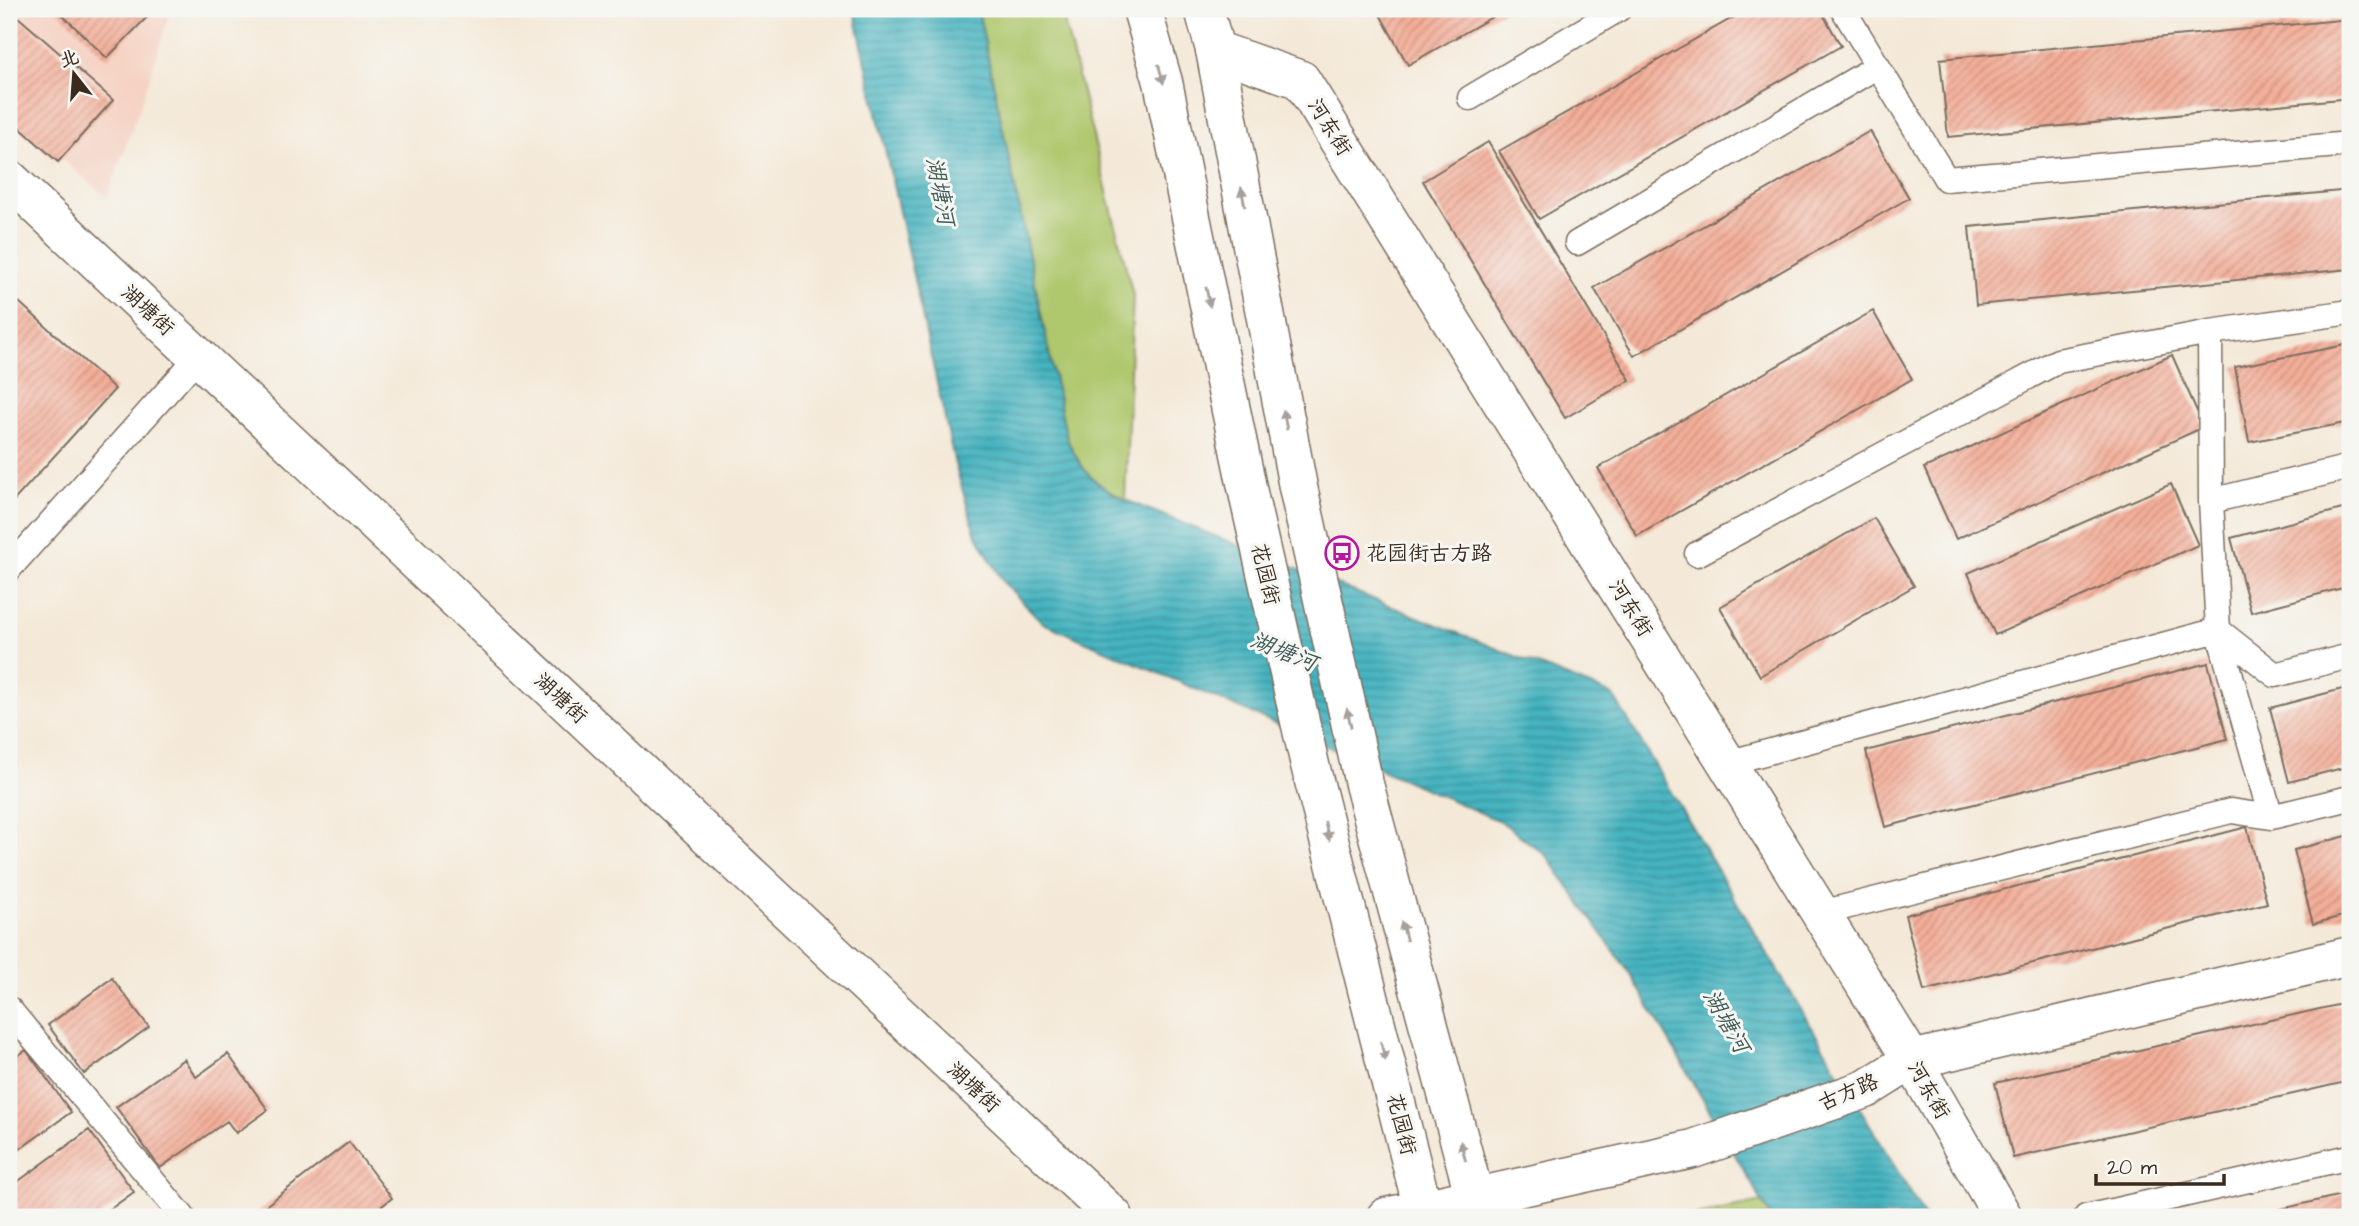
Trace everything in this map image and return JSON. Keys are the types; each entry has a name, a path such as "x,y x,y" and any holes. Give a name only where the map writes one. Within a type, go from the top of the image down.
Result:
{"street":[{"name":"花园街","path":"1142,9 1163,82 1250,502 1310,765 1424,1213"},
{"path":"1204,9 1215,50 1298,487 1364,784 1478,1207"},
{"name":"河东街","path":"1215,50 1301,80 1912,1060 2004,1217"},
{"name":"湖塘街","path":"9,180 1114,1217"},
{"name":"古方路","path":"1386,1217 1478,1207 1693,1149 1866,1089 1912,1060 2350,956"}],"lane":[{"path":"1470,97 1619,9"},
{"path":"1843,9 1947,179 2350,144"},
{"path":"1577,243 1878,66"},
{"path":"1696,554 2058,361 2210,332 2350,312"},
{"path":"2210,332 2211,501 2218,630 2271,817"},
{"path":"9,569 198,357"},
{"path":"2211,501 2350,467"},
{"path":"1727,763 2218,630"},
{"path":"2218,630 2275,675 2350,656"},
{"path":"1821,913 2231,811 2271,817 2350,798"},
{"path":"9,1009 183,1217"},
{"path":"2086,1217 2350,1157"}],"shaded area":[{"path":"9,9 171,9 107,198 9,112"}],"green space":[{"path":"978,9 1061,9 1133,295 1125,500 1090,476 1067,439"},
{"path":"1762,1202 1771,1217 1688,1217"}],"water":[{"name":"湖塘河","path":"854,9 978,9 1067,439 1090,476 1125,500 1613,695 1925,1217 1771,1217 1631,975 1547,856 1502,822 1043,623 1003,582 975,532 955,464"}],"building":[{"path":"9,9 113,100 58,162 9,118"},
{"path":"56,9 155,9 107,58"},
{"path":"1377,9 1506,9 1408,65"},
{"path":"1748,9 1820,9 1841,46 1539,219 1499,151"},
{"path":"2350,19 2350,98 1948,137 1940,59"},
{"path":"1870,131 1909,198 1634,356 1594,288"},
{"path":"1488,142 1630,380 1565,418 1423,181"},
{"path":"2350,190 2350,269 1976,305 1969,227"},
{"path":"19,302 115,389 9,506 9,314"},
{"path":"1873,311 1912,379 1637,536 1598,468"},
{"path":"2350,344 2350,422 2249,442 2235,367"},
{"path":"2172,355 2204,427 1956,539 1924,468"},
{"path":"2171,484 2198,545 1995,635 1968,573"},
{"path":"2350,507 2350,586 2251,612 2231,538"},
{"path":"1874,518 1914,586 1760,676 1720,607"},
{"path":"2208,663 2227,739 1885,827 1866,751"},
{"path":"2350,687 2350,766 2289,782 2270,708"},
{"path":"2247,827 2267,903 1924,991 1905,915"},
{"path":"2350,835 2350,914 2313,924 2294,850"},
{"path":"112,978 149,1027 84,1074 48,1025"},
{"path":"2350,1002 2350,1081 2013,1158 1995,1083"},
{"path":"26,1050 71,1112 9,1157 9,1062"},
{"path":"228,1054 268,1110 236,1133 227,1121 160,1168 116,1107 184,1059 196,1077"},
{"path":"89,1130 134,1192 99,1217 9,1217 9,1188"},
{"path":"349,1142 392,1198 368,1217 251,1217"},
{"path":"2350,1193 2350,1217 2251,1216"}],"place":[{"name":"花园街古方路","path":"1342,553"}]}
